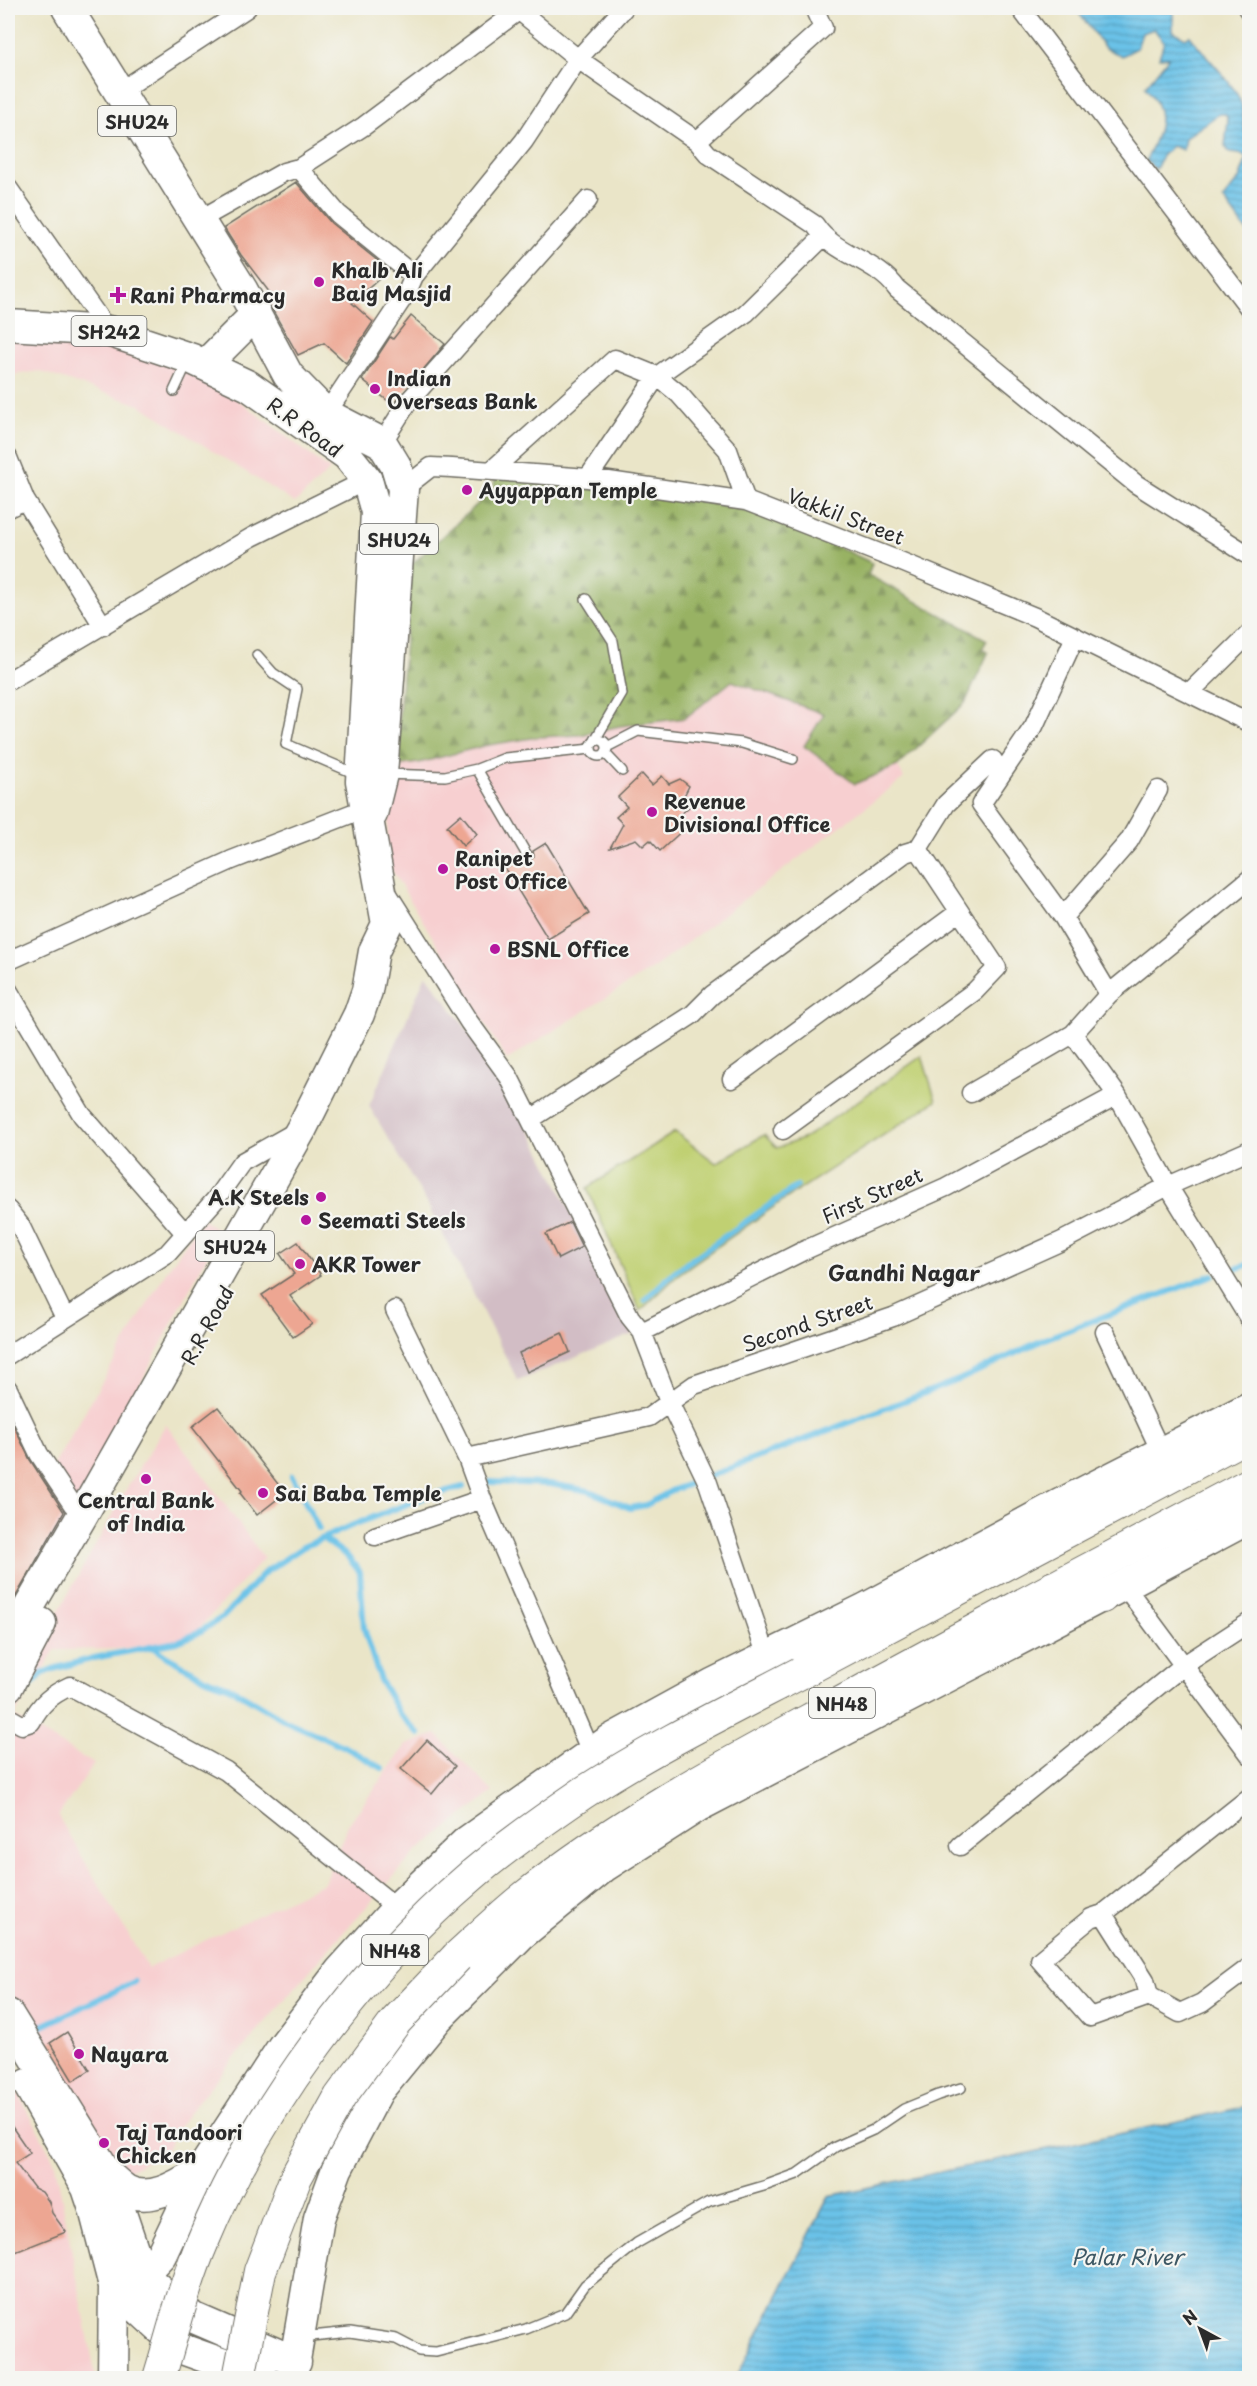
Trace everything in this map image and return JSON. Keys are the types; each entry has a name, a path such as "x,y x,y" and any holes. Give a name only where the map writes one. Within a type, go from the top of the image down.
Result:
{"highway":[{"name":"NH48","path":"159,2379 202,2243 232,2178 288,2085 384,1961 471,1875 584,1793 681,1735 1250,1434"},
{"name":"NH48","path":"239,2379 260,2271 296,2176 340,2097 396,2021 458,1957 526,1896 575,1859 647,1812 721,1769 1054,1587 1250,1484"},
{"path":"1054,1587 1113,1591"}],"main road":[{"name":"SHU24","path":"67,8 256,314"},
{"name":"R.R Road","path":"8,1686 96,1523 328,1112 373,1022 395,954 378,879 368,816 403,489 396,466 382,443 326,414 288,375 256,314"},
{"path":"197,362 256,314"},
{"name":"R.R Road","path":"8,325 108,331 197,362 249,386 346,455 367,480 376,512 371,775"},
{"name":"R.R Road","path":"8,1643 302,1128 359,1014 367,991 374,951 387,924"},
{"path":"114,2286 142,2275 161,2255 201,2171 290,2037 340,1971 397,1908 466,1842 610,1740 1250,1407"},
{"path":"8,2014 96,2191 142,2275 192,2317 296,2359 319,2218 337,2169 378,2091 438,2018 521,1935 605,1866 698,1807 1250,1518"},
{"path":"8,2047 96,2191 114,2286 113,2379"},
{"path":"96,2191 152,2194 171,2189 201,2171"},
{"path":"114,2286 182,2349 263,2379"}],"street":[{"path":"119,92 247,8"},
{"path":"326,414 407,292 414,276 524,141 578,59 624,8"},
{"path":"697,141 823,28 814,8"},
{"path":"1020,8 1250,309"},
{"path":"1247,8 1250,12"},
{"path":"199,220 284,172 299,168 364,126 517,9 578,59 697,141 708,154 815,225 823,237 889,278 897,290 1136,484 1250,556"},
{"path":"299,168 338,214 414,276"},
{"path":"8,188 108,331"},
{"path":"382,443 408,402 588,200"},
{"path":"588,478 657,376 746,313 823,237"},
{"path":"491,471 615,359 657,376 679,394 728,450 746,501"},
{"path":"8,458 25,500 103,626"},
{"name":"Vakkil Street","path":"403,489 431,467 588,478 746,501 1035,617 1250,723"},
{"path":"8,681 252,537 367,480"},
{"path":"8,508 25,500"},
{"path":"1189,693 1250,633"},
{"path":"1075,637 1034,726 981,804 1063,917 1109,994"},
{"path":"531,1119 692,1015 712,995 895,861 918,849 946,804 993,760"},
{"path":"1063,917 1129,841 1158,790"},
{"path":"8,961 232,860 368,816"},
{"path":"783,1130 975,991 997,968 918,849"},
{"path":"378,879 469,1022 509,1077 630,1317 642,1332 669,1402 703,1472 767,1657"},
{"path":"971,1093 1074,1034 1109,994 1250,879"},
{"path":"732,1079 959,912"},
{"path":"8,990 82,1115 185,1233"},
{"path":"1074,1034 1117,1095 1168,1186 1250,1320"},
{"name":"First Street","path":"642,1332 803,1251 946,1187 1117,1095"},
{"path":"8,1354 168,1253 215,1200 242,1162 302,1128"},
{"name":"Second Street","path":"467,1458 649,1417 694,1385 893,1317 1062,1240 1168,1186 1250,1150"},
{"path":"8,1210 20,1225 65,1318"},
{"path":"395,1310 467,1458 482,1499 591,1752"},
{"path":"1105,1332 1161,1452"},
{"path":"8,1389 39,1454 73,1505"},
{"path":"375,1536 482,1499"},
{"path":"1113,1591 1184,1665 1250,1755"},
{"path":"960,1846 1184,1665 1250,1622"},
{"path":"8,1717 22,1725 31,1722 39,1707 51,1695 70,1686 226,1771 397,1908"},
{"path":"1149,1996 1090,2017 1040,1960 1091,1918 1103,1914 1250,1797"},
{"path":"1103,1914 1145,1980 1149,1996 1180,2013 1203,2003 1250,1967"}],"lane":[{"path":"174,391 197,362"},
{"path":"586,599 614,641 622,694 593,745"},
{"path":"257,655 273,673 297,689 286,744 371,775 445,776 477,769 505,758 593,745"},
{"path":"593,745 598,756 638,731 742,742 792,759"},
{"path":"606,750 622,771"},
{"path":"477,769 527,855"},
{"path":"296,2359 350,2332 396,2339 419,2351 435,2352 526,2329 565,2313 585,2284 637,2242 709,2202 797,2174 835,2147 873,2130 904,2109 962,2088"}],"shaded area":[{"path":"75,338 198,369 330,470 295,503 140,405 39,371 8,376 8,340"},
{"path":"496,473 826,541 872,563 868,575 987,640 982,649 988,653 965,703 897,765 904,778 655,967 507,1060 385,859 411,565 493,490"},
{"path":"426,974 506,1083 633,1334 518,1381 426,1201 369,1106"},
{"path":"203,1220 220,1231 43,1571 8,1626 8,1544 167,1270"},
{"path":"166,1424 264,1558 189,1639 118,1649 55,1650 14,1716 94,1764 58,1816 148,1968 324,1883 348,1825 406,1745 436,1734 493,1792 415,1853 201,2097 176,2130 166,2152 120,2174 8,2005 8,1702 130,1483"},
{"path":"8,2073 55,2163 96,2378 8,2378"}],"green space":[{"path":"496,473 664,494 772,516 872,563 868,575 987,640 982,649 988,653 965,703 897,766 855,784 804,746 824,714 732,681 685,718 620,726 580,735 538,737 483,746 419,763 395,766 411,565 493,490"},
{"path":"922,1056 936,1101 785,1199 680,1273 640,1311 587,1188 675,1132 716,1163 764,1135 777,1148 805,1138"}],"water":[{"path":"1075,8 1153,8 1161,12 1173,11 1173,31 1185,38 1190,36 1226,78 1238,95 1249,139 1249,234 1223,199 1239,179 1247,158 1240,154 1230,153 1225,146 1228,121 1226,114 1219,114 1185,138 1183,150 1172,146 1162,156 1156,169 1146,161 1158,131 1160,114 1153,96 1145,87 1169,57 1159,58 1164,42 1154,29 1142,33 1137,48 1122,56 1105,48"},
{"name":"Palar River","path":"1249,2106 1249,2378 736,2378 829,2196"}],"building":[{"name":"Khalb Ali Baig Masjid","path":"296,182 331,223 389,270 352,303 373,322 346,363 324,343 298,355 268,302 273,297 224,228"},
{"path":"411,316 445,344 393,405 362,380 390,337 393,339"},
{"name":"Revenue Divisional Office","path":"642,774 652,785 662,776 669,784 680,779 689,786 682,800 689,807 677,817 686,827 660,851 650,840 643,846 636,839 610,848 623,824 616,817 627,807 618,797"},
{"path":"461,814 477,834 463,846 447,826"},
{"path":"546,843 589,914 548,939 505,869 521,859 526,862 531,860 534,856 533,851"},
{"path":"570,1222 582,1247 558,1259 546,1234"},
{"path":"298,1242 321,1275 290,1296 312,1324 293,1337 262,1295 294,1274 280,1254"},
{"path":"562,1333 570,1352 527,1372 519,1353"},
{"path":"218,1407 285,1493 257,1515 240,1493 242,1491 192,1427"},
{"path":"8,1414 30,1460 64,1512 16,1596 8,1602"},
{"path":"427,1740 455,1766 432,1794 401,1769"},
{"path":"67,2032 90,2070 73,2081 50,2043"},
{"path":"8,2121 30,2153 15,2163 34,2188 42,2192 49,2202 52,2213 66,2232 8,2255"}],"waterway":[{"path":"645,1300 674,1272 797,1186"},
{"path":"1229,1271 1250,1264"},
{"path":"490,1482 550,1484 589,1491 630,1508 646,1505 671,1491 961,1379 1047,1338 1213,1275"},
{"path":"292,1476 319,1529"},
{"path":"14,1703 43,1673 53,1669 94,1658 177,1642 196,1634 223,1617 264,1573 303,1547 431,1495 463,1487"},
{"path":"325,1540 347,1556 360,1572 364,1628 380,1680 400,1715 419,1734"},
{"path":"151,1646 209,1680 227,1686 288,1722 343,1746 382,1768"},
{"path":"34,2030 134,1982"}],"place":[{"name":"Khalb Ali Baig Masjid","path":"319,282"},
{"name":"Rani Pharmacy","path":"118,295"},
{"name":"Indian Overseas Bank","path":"375,389"},
{"name":"Ayyappan Temple","path":"467,490"},
{"name":"Revenue Divisional Office","path":"652,812"},
{"name":"Ranipet Post Office","path":"443,869"},
{"name":"BSNL Office","path":"495,949"},
{"name":"A.K Steels","path":"321,1197"},
{"name":"Seemati Steels","path":"306,1220"},
{"name":"AKR Tower","path":"300,1264"},
{"name":"Central Bank of India","path":"146,1479"},
{"name":"Sai Baba Temple","path":"263,1493"},
{"name":"Nayara","path":"79,2054"},
{"name":"Taj Tandoori Chicken","path":"104,2143"}],"district":[{"name":"Gandhi Nagar","path":"904,1272"}]}
